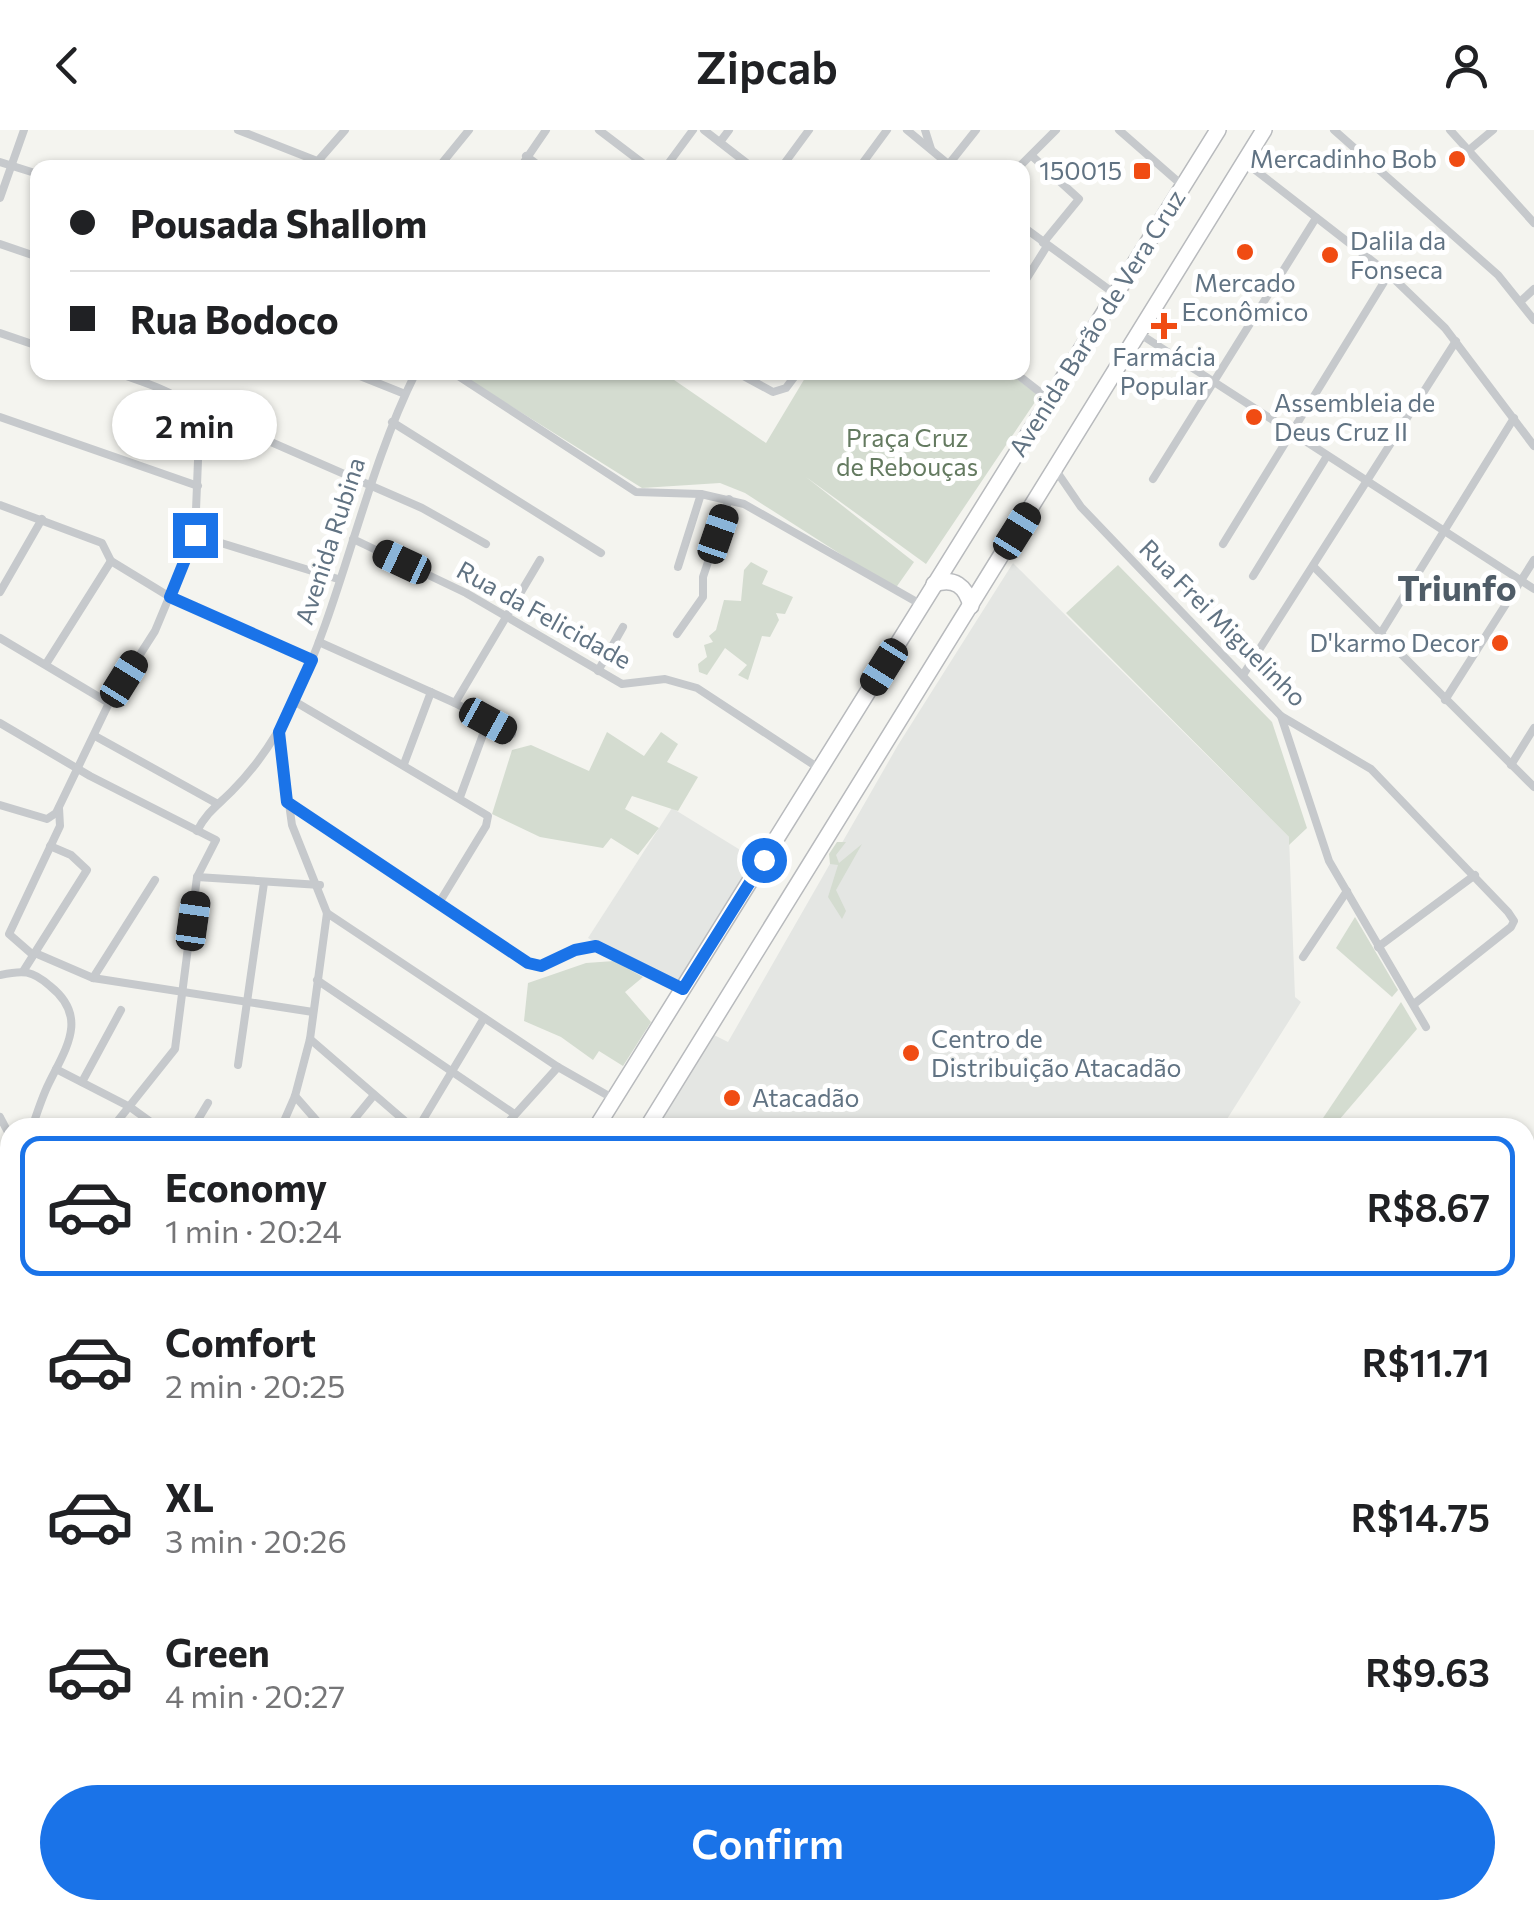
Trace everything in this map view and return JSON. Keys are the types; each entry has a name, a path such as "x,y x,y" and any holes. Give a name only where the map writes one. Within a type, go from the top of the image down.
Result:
{"highway":[{"name":"Avenida Barão de Vera Cruz","path":"608,1112 1218,130"},
{"name":"Avenida Barão de Vera Cruz","path":"653,1118 1264,130"},
{"path":"934,584 950,580 960,585 971,606"}],"street":[{"path":"0,198 24,130"},
{"path":"238,130 313,160"},
{"path":"445,160 469,130"},
{"path":"524,160 546,130"},
{"path":"599,130 638,160"},
{"path":"671,160 693,130"},
{"path":"704,130 741,160"},
{"path":"720,142 730,130"},
{"path":"787,160 809,130"},
{"path":"864,160 888,130"},
{"path":"907,130 941,160"},
{"path":"925,130 931,149"},
{"path":"950,160 976,130"},
{"path":"1027,160 1056,130"},
{"path":"1118,130 1183,186"},
{"path":"1334,130 1488,265 1534,320"},
{"path":"1450,130 1534,223"},
{"path":"1470,150 1493,130"},
{"path":"319,160 339,132"},
{"path":"526,156 531,160"},
{"path":"1030,271 1078,200 1032,156"},
{"path":"0,162 30,171"},
{"path":"1244,162 1389,274 1456,341 1534,446"},
{"path":"1153,478 1316,218"},
{"path":"1030,232 1116,294"},
{"path":"0,244 30,255"},
{"path":"1223,544 1389,274"},
{"path":"1520,301 1534,289"},
{"path":"0,332 30,343"},
{"path":"1140,334 1534,589"},
{"path":"1243,674 1456,341"},
{"path":"137,380 173,393 200,414 369,484 486,544"},
{"path":"370,380 405,394"},
{"name":"Avenida Rubina","path":"197,831 216,803 231,792 279,732 294,701 319,642 369,484 412,380"},
{"path":"464,380 636,492 730,499 757,510 922,605"},
{"path":"752,380 768,390 780,391 790,380"},
{"path":"1024,380 1050,400"},
{"path":"0,805 47,819 59,807 109,703 155,631 195,535 200,414"},
{"path":"0,417 198,486"},
{"path":"1381,634 1514,418"},
{"path":"392,422 601,554"},
{"path":"1253,576 1328,456"},
{"name":"Rua Frei Miguelinho","path":"1056,469 1081,507 1281,716 1370,769 1514,920 1511,927 1414,1004"},
{"path":"678,568 701,494"},
{"path":"677,634 703,597 703,577 730,499"},
{"path":"0,505 102,543 111,560 170,597 312,660"},
{"path":"0,592 42,519"},
{"path":"195,535 338,578"},
{"name":"Rua da Felicidade","path":"353,538 506,616 628,685 665,679 686,683 820,769"},
{"path":"46,664 111,560"},
{"path":"455,703 540,560"},
{"path":"1445,700 1534,560"},
{"path":"1312,566 1534,787"},
{"path":"598,671 623,627"},
{"path":"0,638 109,703"},
{"path":"319,642 455,703 512,734"},
{"path":"404,764 431,692"},
{"path":"294,701 484,812 489,821 439,904"},
{"path":"1281,716 1318,834 1426,1027"},
{"path":"460,797 488,721"},
{"path":"0,722 77,768 216,840 198,877 175,1049 121,1118"},
{"path":"1511,764 1534,728"},
{"path":"279,732 292,824 320,886 327,913 310,1039 285,1118"},
{"path":"95,736 216,803"},
{"path":"287,802 535,966 596,946 683,989"},
{"path":"59,807 60,826 9,934 34,954 93,978 313,1012"},
{"path":"0,976 24,970 87,870 50,846"},
{"path":"1378,947 1475,875"},
{"path":"198,877 320,886"},
{"path":"93,978 155,880"},
{"path":"238,1065 264,883"},
{"path":"1303,957 1347,891"},
{"path":"327,913 558,1067 608,1112"},
{"path":"24,970 59,993 73,1022 71,1043 36,1118"},
{"path":"317,980 512,1113"},
{"path":"82,1082 122,1010"},
{"path":"422,1118 484,1018"},
{"path":"310,1039 404,1118"},
{"path":"509,1118 558,1067"},
{"path":"56,1070 145,1118"},
{"path":"354,1118 374,1094"},
{"path":"295,1096 314,1118"},
{"path":"199,1118 208,1104"}],"shaded area":[{"path":"1013,563 1289,837 1295,997 1301,1002 1228,1118 659,1118 712,1034 728,1042 898,745"},
{"path":"672,808 763,864 683,988 588,938"}],"green space":[{"name":"Praça Cruz de Rebouças","path":"469,380 674,380 766,443 804,380 1018,380 1039,396 926,564 806,477 914,562 895,589 745,493 720,483 642,488"},
{"path":"751,562 768,571 762,584 793,597 785,614 776,613 779,620 770,637 762,636 748,680 738,675 747,665 725,648 707,675 699,672 698,664 707,657 704,645 713,642 709,636 716,630 724,600 741,601 744,570"},
{"path":"1118,565 1272,722 1307,828 1289,845 1289,837 1066,613"},
{"path":"607,732 644,756 661,732 678,744 667,762 698,777 678,811 632,796 625,809 659,828 638,855 611,838 603,848 540,837 492,814 512,750 531,745 589,771"},
{"path":"837,842 846,842 836,855 839,863 862,844 836,890 846,911 842,919 828,897 838,865 830,864 829,854"},
{"path":"1355,917 1398,990 1392,997 1336,948"},
{"path":"614,961 643,977 625,992 651,1022 623,1066 599,1051 593,1060 561,1037 524,1021 528,983 586,963"},
{"path":"1401,1002 1417,1029 1341,1118 1323,1118"}],"place":[{"name":"Mercadinho Bob","path":"1457,159"},
{"name":"150015","path":"1142,171"},
{"name":"Mercado Econômico","path":"1245,252"},
{"name":"Dalila da Fonseca","path":"1330,255"},
{"name":"Farmácia Popular","path":"1164,326"},
{"name":"Assembleia de Deus Cruz II","path":"1254,417"},
{"name":"D'karmo Decor","path":"1500,643"},
{"name":"Centro de Distribuição Atacadão","path":"911,1053"},
{"name":"Atacadão","path":"732,1098"}],"district":[{"name":"Triunfo","path":"1457,589"}],"route":[{"path":"195,535 170,597 312,660 279,732 287,802 528,963 541,966 575,950 596,946 683,989 764,860"}]}
